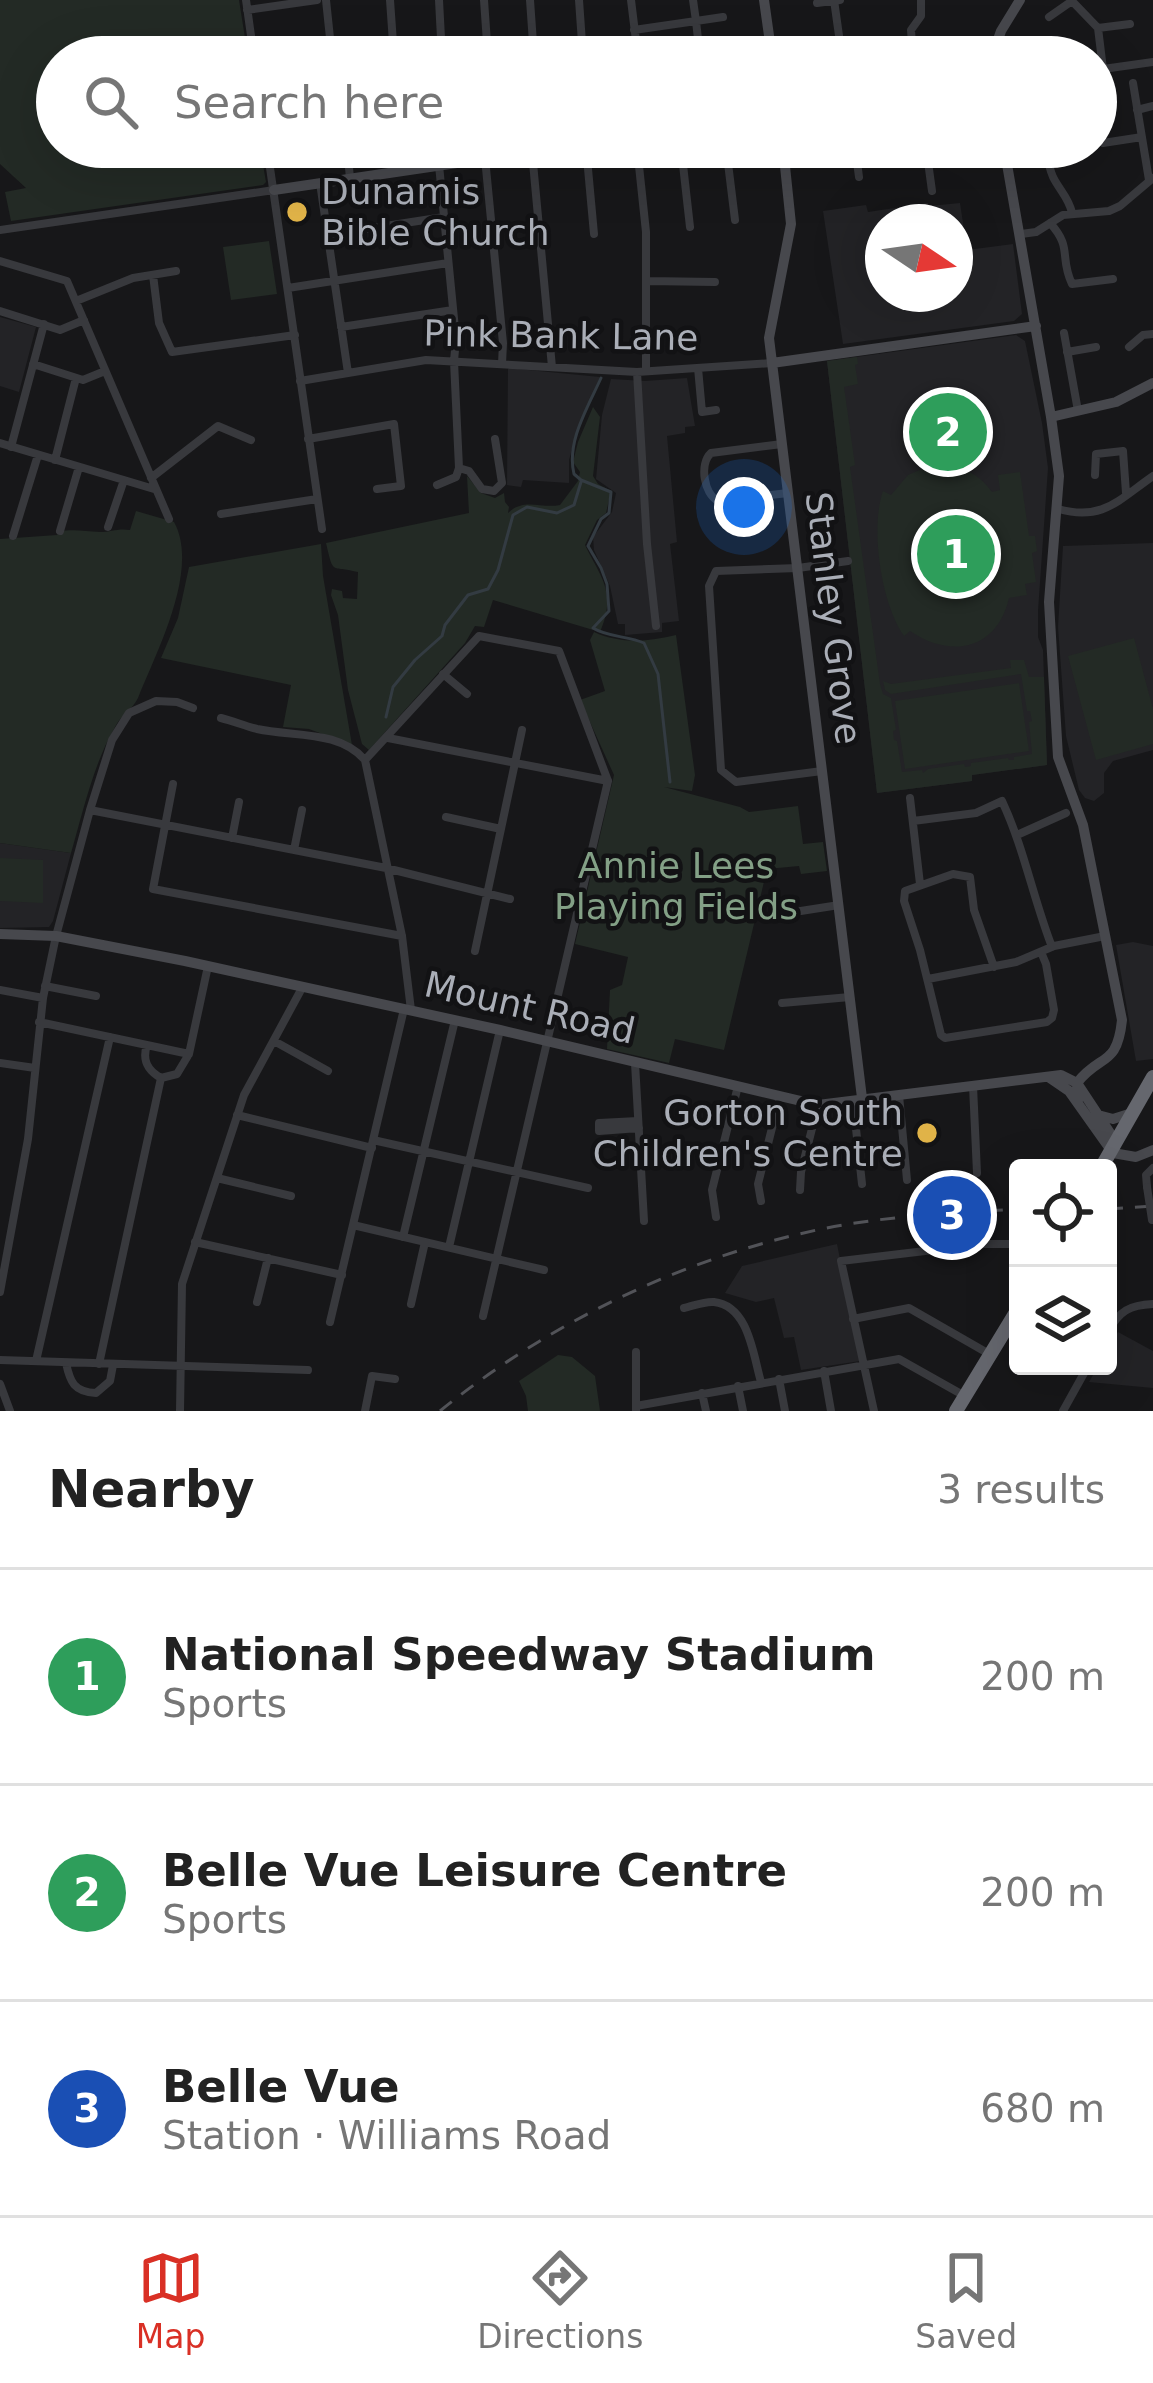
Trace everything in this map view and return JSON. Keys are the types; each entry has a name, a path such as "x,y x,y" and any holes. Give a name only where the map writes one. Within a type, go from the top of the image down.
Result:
{"highway":[{"path":"1106,1159 1153,1077"},
{"path":"956,1411 966,1403 1009,1324"}],"street":[{"path":"251,36 247,5 322,0 328,36"},
{"path":"391,0 393,36"},
{"path":"439,0 441,36"},
{"path":"484,0 487,36"},
{"path":"530,0 533,36"},
{"path":"579,0 582,36"},
{"path":"631,0 635,36"},
{"path":"693,0 698,36"},
{"path":"764,0 769,36"},
{"path":"817,3 836,0 840,36"},
{"path":"911,36 921,16 921,0"},
{"path":"998,36 1020,0"},
{"path":"1048,16 1072,0 1098,28 1098,36"},
{"path":"634,30 723,17"},
{"path":"1098,28 1130,23"},
{"path":"1117,67 1153,62"},
{"path":"1021,234 1036,232 1063,215 1109,211 1151,180 1133,83"},
{"path":"1137,110 1153,106"},
{"path":"1117,141 1142,137"},
{"path":"270,168 322,529"},
{"path":"349,168 350,178"},
{"path":"0,230 416,168"},
{"path":"437,485 456,478 459,468 445,168"},
{"path":"492,168 502,364"},
{"path":"538,168 552,368"},
{"path":"588,168 594,234"},
{"path":"640,168 647,281 642,372 647,544 656,626"},
{"path":"683,168 690,227"},
{"path":"729,168 735,220"},
{"name":"Stanley Grove","path":"785,168 791,224 769,338 850,997 857,1099"},
{"path":"858,168 859,177"},
{"path":"929,168 932,191"},
{"path":"1008,168 1059,476 1049,602 1058,757 1084,825 1121,1020 1112,1056 1088,1069 1077,1083 1078,1103"},
{"path":"1050,168 1072,213"},
{"path":"320,183 348,373"},
{"path":"328,235 444,218"},
{"path":"1050,224 1062,237 1072,284 1113,279"},
{"path":"0,261 67,281 169,519"},
{"path":"288,288 448,263"},
{"path":"76,301 133,278 176,271"},
{"path":"153,275 159,322 172,352 295,335"},
{"path":"647,281 715,282"},
{"path":"0,310 60,330 84,320"},
{"path":"341,327 453,310"},
{"path":"11,446 44,324"},
{"name":"Pink Bank Lane","path":"299,381 426,360 642,372 772,363 1036,326"},
{"path":"1064,333 1078,411"},
{"path":"1129,347 1143,335 1153,334"},
{"path":"1067,352 1096,347"},
{"path":"33,364 83,380 105,370"},
{"path":"698,368 701,412 716,410"},
{"path":"55,460 76,378"},
{"path":"1051,417 1116,402 1153,383"},
{"path":"308,439 394,424 401,486 376,489"},
{"path":"151,478 218,426 251,440"},
{"path":"459,468 469,471 482,489 494,491 502,483 495,440"},
{"path":"0,443 155,490"},
{"path":"782,444 711,453 704,465 709,494 718,501 788,493"},
{"path":"1095,475 1096,454 1123,451 1126,494"},
{"path":"13,536 38,454"},
{"path":"60,531 80,467"},
{"path":"1058,508 1083,515 1104,509 1153,476"},
{"path":"109,527 124,480"},
{"path":"221,514 317,500"},
{"path":"822,770 736,782 722,770 709,586 716,572 848,561"},
{"path":"365,760 479,636 559,651 608,781 483,1316"},
{"path":"443,674 467,694"},
{"path":"0,1292 28,1138 45,986 112,740 128,713 156,701 193,708"},
{"path":"220,718 344,744 365,760 402,936 408,1010 330,1322"},
{"path":"475,950 522,730"},
{"path":"386,738 608,781"},
{"path":"173,784 153,890 402,936"},
{"path":"910,798 920,884"},
{"path":"913,821 976,813 1002,801 1025,857 1034,900 1052,947"},
{"path":"232,838 239,802"},
{"path":"90,810 386,868 510,898"},
{"path":"294,850 302,810"},
{"path":"1017,835 1066,812"},
{"path":"446,817 501,829"},
{"path":"994,967 974,910 970,877 953,874 903,895 944,1038 1052,1018 1041,952"},
{"path":"788,913 838,905"},
{"name":"Mount Road","path":"0,934 56,936 208,966 818,1105 1047,1077 1065,1076 1077,1083"},
{"path":"928,979 994,967 1052,947 1107,936"},
{"path":"161,1078 177,1074 189,1054 208,966"},
{"path":"45,986 96,996"},
{"path":"178,1410 182,1284 244,1095 302,988"},
{"path":"0,990 43,998"},
{"path":"782,1003 850,997"},
{"path":"403,1237 455,1020"},
{"path":"39,1022 189,1054"},
{"path":"449,1247 500,1030"},
{"path":"36,1361 110,1037"},
{"path":"274,1041 328,1071"},
{"path":"147,1045 147,1066 161,1078"},
{"path":"0,1063 35,1068"},
{"path":"635,1063 644,1221"},
{"path":"1047,1077 1064,1085 1113,1147 1129,1158 1153,1150"},
{"path":"99,1364 161,1078"},
{"path":"1077,1083 1113,1147"},
{"path":"974,1084 976,1174"},
{"path":"716,1217 712,1190 737,1086"},
{"path":"898,1094 907,1180"},
{"path":"761,1202 758,1184 780,1096"},
{"path":"857,1099 862,1184"},
{"path":"800,1190 818,1105"},
{"path":"1098,1115 1114,1119 1132,1113"},
{"path":"237,1115 588,1189"},
{"path":"1150,1170 1152,1224"},
{"path":"216,1178 291,1196"},
{"path":"353,1225 544,1270"},
{"path":"196,1241 341,1276"},
{"path":"410,1304 425,1242"},
{"path":"874,1411 841,1262 1009,1244"},
{"path":"257,1302 268,1258"},
{"path":"684,1308 713,1302 729,1308 745,1323 761,1382"},
{"path":"1117,1316 1133,1305 1153,1304"},
{"path":"853,1319 909,1308 991,1355"},
{"path":"636,1352 636,1408 898,1359 966,1403"},
{"path":"0,1360 308,1370"},
{"path":"66,1363 74,1386 96,1393 110,1381 112,1365"},
{"path":"824,1371 831,1411"},
{"path":"1063,1411 1083,1375"},
{"path":"365,1411 372,1376 395,1379"},
{"path":"779,1379 785,1411"},
{"path":"0,1384 10,1411"},
{"path":"738,1386 743,1411"},
{"path":"702,1393 706,1411"}],"shaded area":[{"path":"865,205 865,312 973,312 973,249 1013,244 1022,314 1014,321 843,344 823,211"},
{"path":"0,317 36,327 19,392 0,386"},
{"path":"1016,335 1025,341 1048,468 1038,611 1047,765 877,793 827,361"},
{"path":"508,368 600,377 577,431 569,483 523,480 521,487 507,485"},
{"path":"687,378 695,426 667,436 677,542 670,544 679,621 662,623 662,632 625,635 625,624 618,624 610,586 594,550 593,537 612,512 616,493 596,479 602,415 611,379"},
{"path":"1153,543 1153,750 1113,761 1104,773 1104,793 1094,801 1079,790 1066,736 1058,627 1063,546"},
{"path":"0,843 71,853 49,927 0,928"},
{"path":"1116,945 1153,946 1153,1059 1136,1061"},
{"path":"837,1244 860,1361 801,1370 794,1337 784,1338 774,1298 756,1302 725,1293 742,1266"},
{"path":"1117,1334 1153,1351 1153,1388 1089,1382 1093,1375 1117,1375"}],"green space":[{"path":"0,0 239,0 245,36 36,36 36,168 264,168 263,185 11,221 5,192 26,188 0,164"},
{"path":"269,241 277,294 231,300 223,247"},
{"path":"857,357 858,384 844,387 855,465 850,467 880,684 883,694 891,698 902,772 923,773 1032,754 1032,721 1021,674 891,694 883,681 891,684 1011,668 1010,660 1024,660 1029,677 1044,677 1047,765 877,793 827,361"},
{"path":"593,407 600,417 593,476 611,491 606,513 597,520 585,545 607,596 600,632 493,600 484,627 475,626 369,750 362,744 348,690 331,595 332,589 342,591 343,598 357,599 358,572 334,567 326,543 469,513 467,476 481,493 495,498 504,493 508,513 526,504 560,505 578,481 580,472 573,462"},
{"path":"936,463 968,471 992,492 1000,490 998,475 1020,472 1029,536 1035,536 1037,551 1032,553 1036,582 1025,584 1027,595 1009,598 1003,615 983,639 956,647 910,631 904,636 889,605 878,545 883,491 891,495 908,475"},
{"path":"136,511 174,522 181,541 179,586 155,657 138,698 117,723 101,757 71,853 0,843 0,539 57,535 65,530 130,530"},
{"path":"321,544 352,745 309,729 283,727 291,685 161,658 178,618 189,567"},
{"name":"Annie Lees Playing Fields","path":"594,632 634,641 676,635 695,775 692,791 664,787 749,812 798,806 803,844 823,842 827,871 801,874 799,866 767,869 724,1050 675,1039 669,1063 607,1049 610,990 622,985 628,957 575,944 614,775 580,700 605,691 590,640"},
{"path":"1134,638 1153,709 1153,744 1096,760 1068,656"},
{"path":"1019,683 1029,751 905,769 895,701"},
{"path":"0,858 43,860 43,903 0,901"},
{"path":"558,1355 572,1357 595,1376 600,1411 528,1411 519,1381"}],"waterway":[{"path":"601,378 580,425 572,462 581,480 611,492 609,513 588,546 607,584 609,611 593,628 644,643 658,674 670,782"},
{"path":"386,717 393,687 442,636 468,595 488,589 513,515 527,507 557,513 574,505 581,482"}],"railway":[{"path":"1117,1208 1153,1206"},
{"path":"440,1411 571,1323 716,1258 842,1225 1009,1210"}],"place":[{"name":"Dunamis Bible Church","path":"297,212"},
{"name":"Belle Vue Leisure Centre","path":"948,432"},
{"name":"National Speedway Stadium","path":"956,554"},
{"name":"Gorton South Children's Centre","path":"927,1133"},
{"name":"Belle Vue","path":"952,1215"}]}
